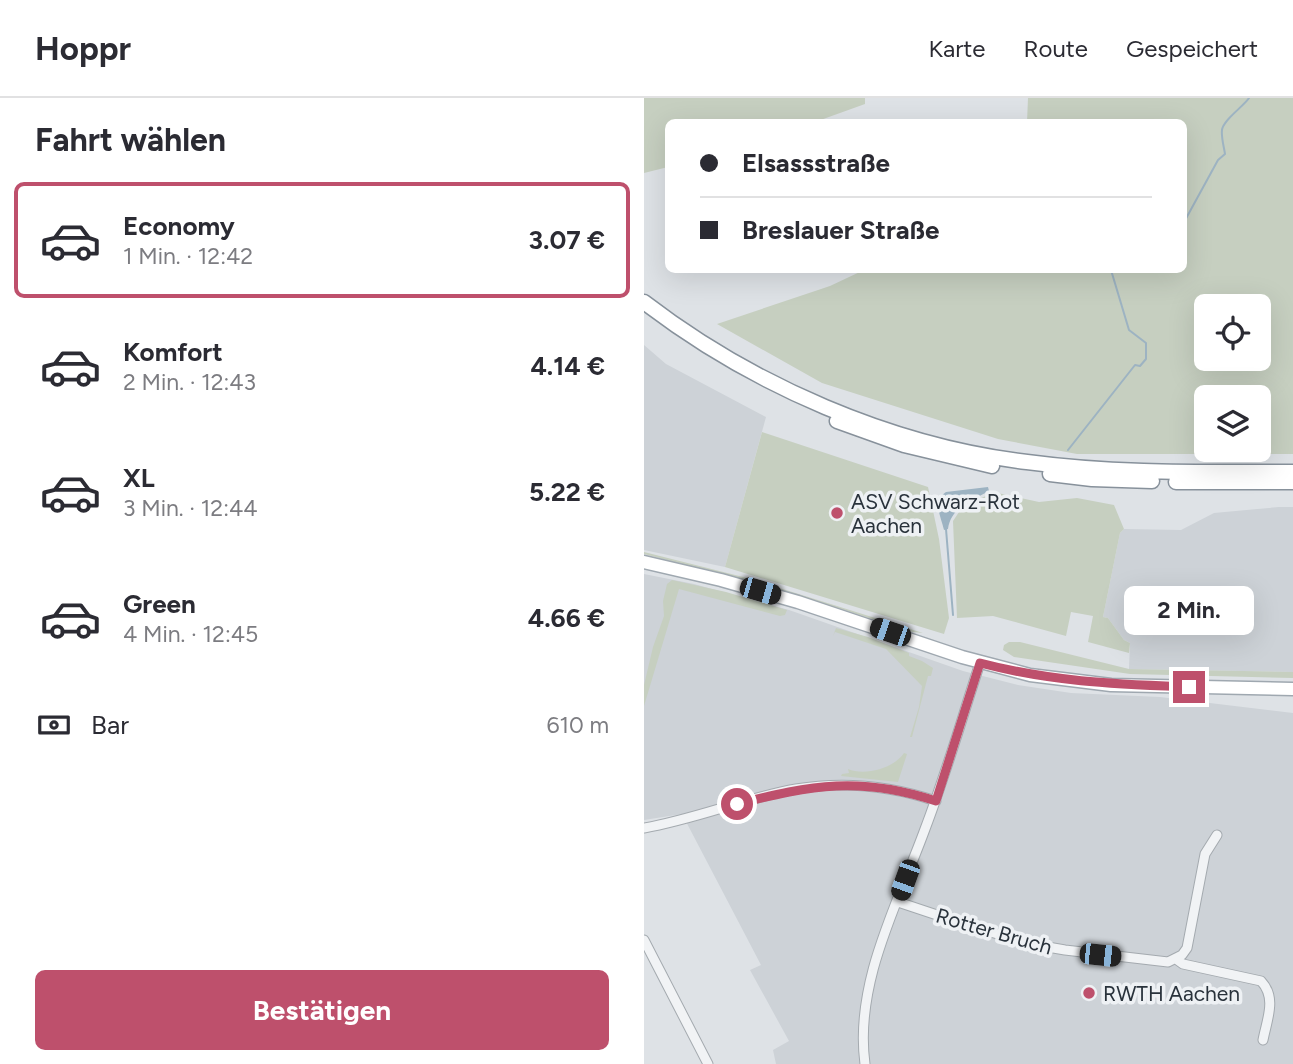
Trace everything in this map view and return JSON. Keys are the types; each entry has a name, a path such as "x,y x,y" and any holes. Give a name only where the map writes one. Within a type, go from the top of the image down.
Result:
{"highway":[{"path":"644,302 716,351 813,401 870,424 966,451 1025,462 1094,469 1293,472"},
{"path":"644,313 711,359 809,410 855,429 951,457 1023,471 1092,479 1293,482"}],"main road":[{"path":"644,562 799,602 980,663 1030,675 1111,685 1293,689"}],"street":[{"path":"864,1064 864,1016 873,971 936,801 980,663"},
{"path":"644,828 816,786 871,786 936,801"},
{"path":"1176,959 1187,948 1205,854 1217,835"},
{"name":"Rotter Bruch","path":"898,902 973,928 1036,945 1144,960 1168,962 1176,959 1183,964 1261,981 1268,988 1270,996 1263,1040"},
{"path":"644,940 708,1064"}],"shaded area":[{"path":"644,345 666,364 766,417 725,567 644,550"},
{"path":"1293,507 1293,672 1129,669 1130,643 1124,640 1108,618 1103,617 1120,533 1124,529 1181,530 1214,513"},
{"path":"644,574 694,584 789,610 963,671 1018,685 1071,693 1160,697 1293,713 1293,1064 776,1064 773,1050 789,1041 750,970 761,965 682,814 644,820"}],"green space":[{"path":"644,98 865,98 865,104 823,119 665,119 665,168 644,173"},
{"path":"1028,98 1293,98 1293,454 1271,454 1271,385 1194,385 1194,454 1077,454 998,439 822,383 717,324 830,286 858,273 1187,273 1187,119 1027,119"},
{"name":"ASV Schwarz-Rot Aachen","path":"762,432 928,487 939,539 949,618 944,634 725,567"},
{"path":"993,492 1039,502 1077,498 1114,505 1124,529 1120,533 1103,617 1108,618 1124,640 1130,643 1129,653 1088,642 1093,616 1071,612 1066,636 993,616 957,618 953,521 961,509"},
{"path":"644,554 751,579 923,633 778,589"},
{"path":"672,580 787,610 785,615 780,616 679,589 644,706 644,685 664,616 663,601 667,584"},
{"path":"836,628 909,653 909,656 933,668 931,676 928,676 912,737 922,686 886,649 835,632 833,636"},
{"path":"1020,642 1129,669 1293,672 1293,678 1130,674 1014,657 1003,650 1004,645"},
{"path":"904,753 907,754 898,782 841,776 849,773 848,769 862,772 878,770 893,763"}],"water":[{"path":"988,487 989,491 958,510 948,529 944,530 938,505 946,492"}],"waterway":[{"path":"1187,217 1218,160 1225,154 1223,126 1249,98"},
{"path":"1068,450 1135,365 1140,366 1146,359 1146,343 1129,330 1112,273"},
{"path":"946,529 953,615"}],"place":[{"name":"ASV Schwarz-Rot Aachen","path":"837,513"},
{"name":"RWTH Aachen","path":"1089,993"}],"route":[{"path":"737,804 795,789 837,785 871,786 936,801 980,663 1052,679 1111,685 1189,687"}]}
